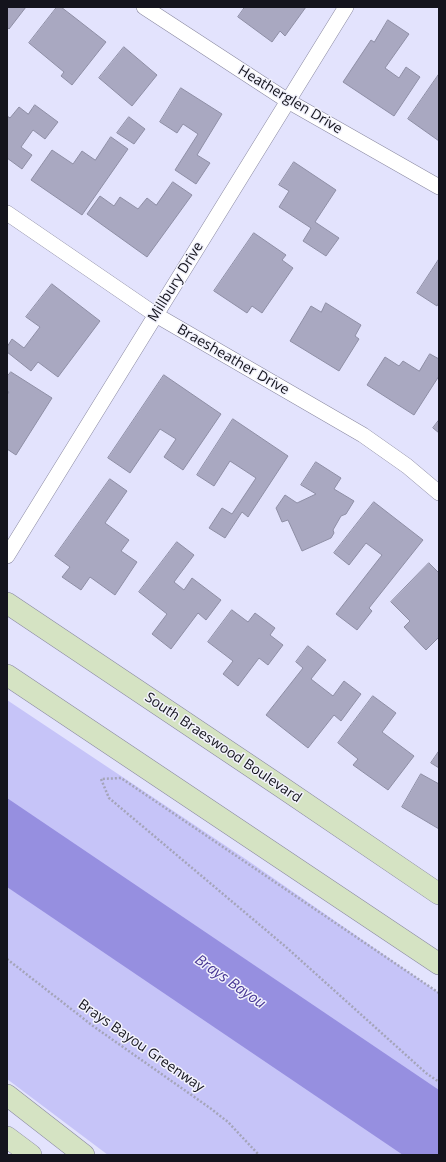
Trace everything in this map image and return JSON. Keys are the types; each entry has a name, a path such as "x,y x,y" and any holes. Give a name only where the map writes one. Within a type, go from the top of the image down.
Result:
{"main road":[{"name":"South Braeswood Boulevard","path":"7,603 284,788 439,894"},
{"path":"7,675 439,964"},
{"path":"7,1095 84,1155"},
{"path":"7,1137 31,1155"}],"street":[{"name":"Heatherglen Drive","path":"144,7 288,101 439,187"},
{"name":"Millbury Drive","path":"7,556 346,7"},
{"name":"Braesheather Drive","path":"7,213 156,315 363,436 406,466 439,493"}],"path":[{"path":"439,994 121,778 101,779 109,798 286,947 426,1073 439,1082"},
{"name":"Brays Bayou Greenway","path":"7,959 93,1026 210,1108 228,1122 259,1155"}],"shaded area":[{"path":"7,700 247,860 439,993 439,1155 108,1155 7,1079"}],"water":[{"name":"Brays Bayou","path":"7,798 439,1090 439,1155 403,1155 7,887"}],"building":[{"path":"7,7 26,7 9,29 7,27"},
{"path":"57,7 61,7 106,42 72,85 61,76 64,72 29,43"},
{"path":"245,7 306,7 285,36 280,31 272,42 238,17"},
{"path":"388,20 409,34 385,68 399,78 406,67 420,77 394,116 343,82 371,40 374,42"},
{"path":"124,47 157,75 132,106 99,78"},
{"path":"439,74 439,141 408,119"},
{"path":"181,88 222,114 197,155 210,163 196,184 175,170 198,134 183,124 177,133 160,122"},
{"path":"35,105 58,122 45,139 33,130 21,147 32,155 22,169 7,158 7,116 10,118 19,107 28,114"},
{"path":"129,117 145,129 134,144 117,133"},
{"path":"111,137 128,149 82,215 31,180 52,150 73,164 82,151 95,160"},
{"path":"294,162 336,190 315,222 339,238 326,256 303,241 311,228 279,207 289,191 279,185"},
{"path":"173,182 192,195 147,257 87,214 100,196 114,206 120,197 138,209 147,198 156,205"},
{"path":"254,233 286,255 282,260 293,268 262,313 252,306 247,313 214,291"},
{"path":"439,259 439,302 437,306 417,293"},
{"path":"52,284 100,321 58,377 38,362 31,371 7,352 7,347 12,339 24,348 40,327 26,317"},
{"path":"326,303 361,325 355,336 359,339 339,371 290,341 311,306 321,312"},
{"path":"430,354 439,359 439,376 414,415 367,385 385,357 399,366 403,361 419,371"},
{"path":"11,372 52,398 16,455 7,449 7,395 9,392 7,391 7,377"},
{"path":"164,375 221,414 183,470 164,457 176,439 160,429 130,473 108,458"},
{"path":"233,419 288,456 248,517 242,512 225,538 209,528 222,508 232,514 256,478 230,461 214,486 197,475"},
{"path":"439,420 439,433 433,428"},
{"path":"316,462 341,478 334,489 354,501 346,514 341,516 333,530 334,533 331,538 302,551 288,520 282,522 276,508 285,495 297,503 316,494 301,485"},
{"path":"110,479 127,491 105,523 129,540 121,551 137,562 115,595 90,577 81,590 62,577 70,567 55,556"},
{"path":"374,502 423,540 369,608 372,611 357,630 336,614 382,555 366,543 349,565 334,553"},
{"path":"177,542 194,555 174,582 184,590 192,578 221,600 206,620 198,613 171,649 152,634 167,614 139,592"},
{"path":"429,563 439,573 439,637 426,650 404,627 410,621 391,602"},
{"path":"232,610 248,622 255,613 275,628 270,635 283,645 268,665 259,658 238,686 223,674 233,661 208,642"},
{"path":"308,646 326,660 311,679 333,696 344,681 361,694 341,721 334,715 308,748 266,715 303,668 296,662"},
{"path":"373,696 396,713 382,732 414,756 388,790 353,765 358,759 338,743"},
{"path":"439,751 439,768 431,763"},
{"path":"421,774 439,784 439,829 402,807"}]}
